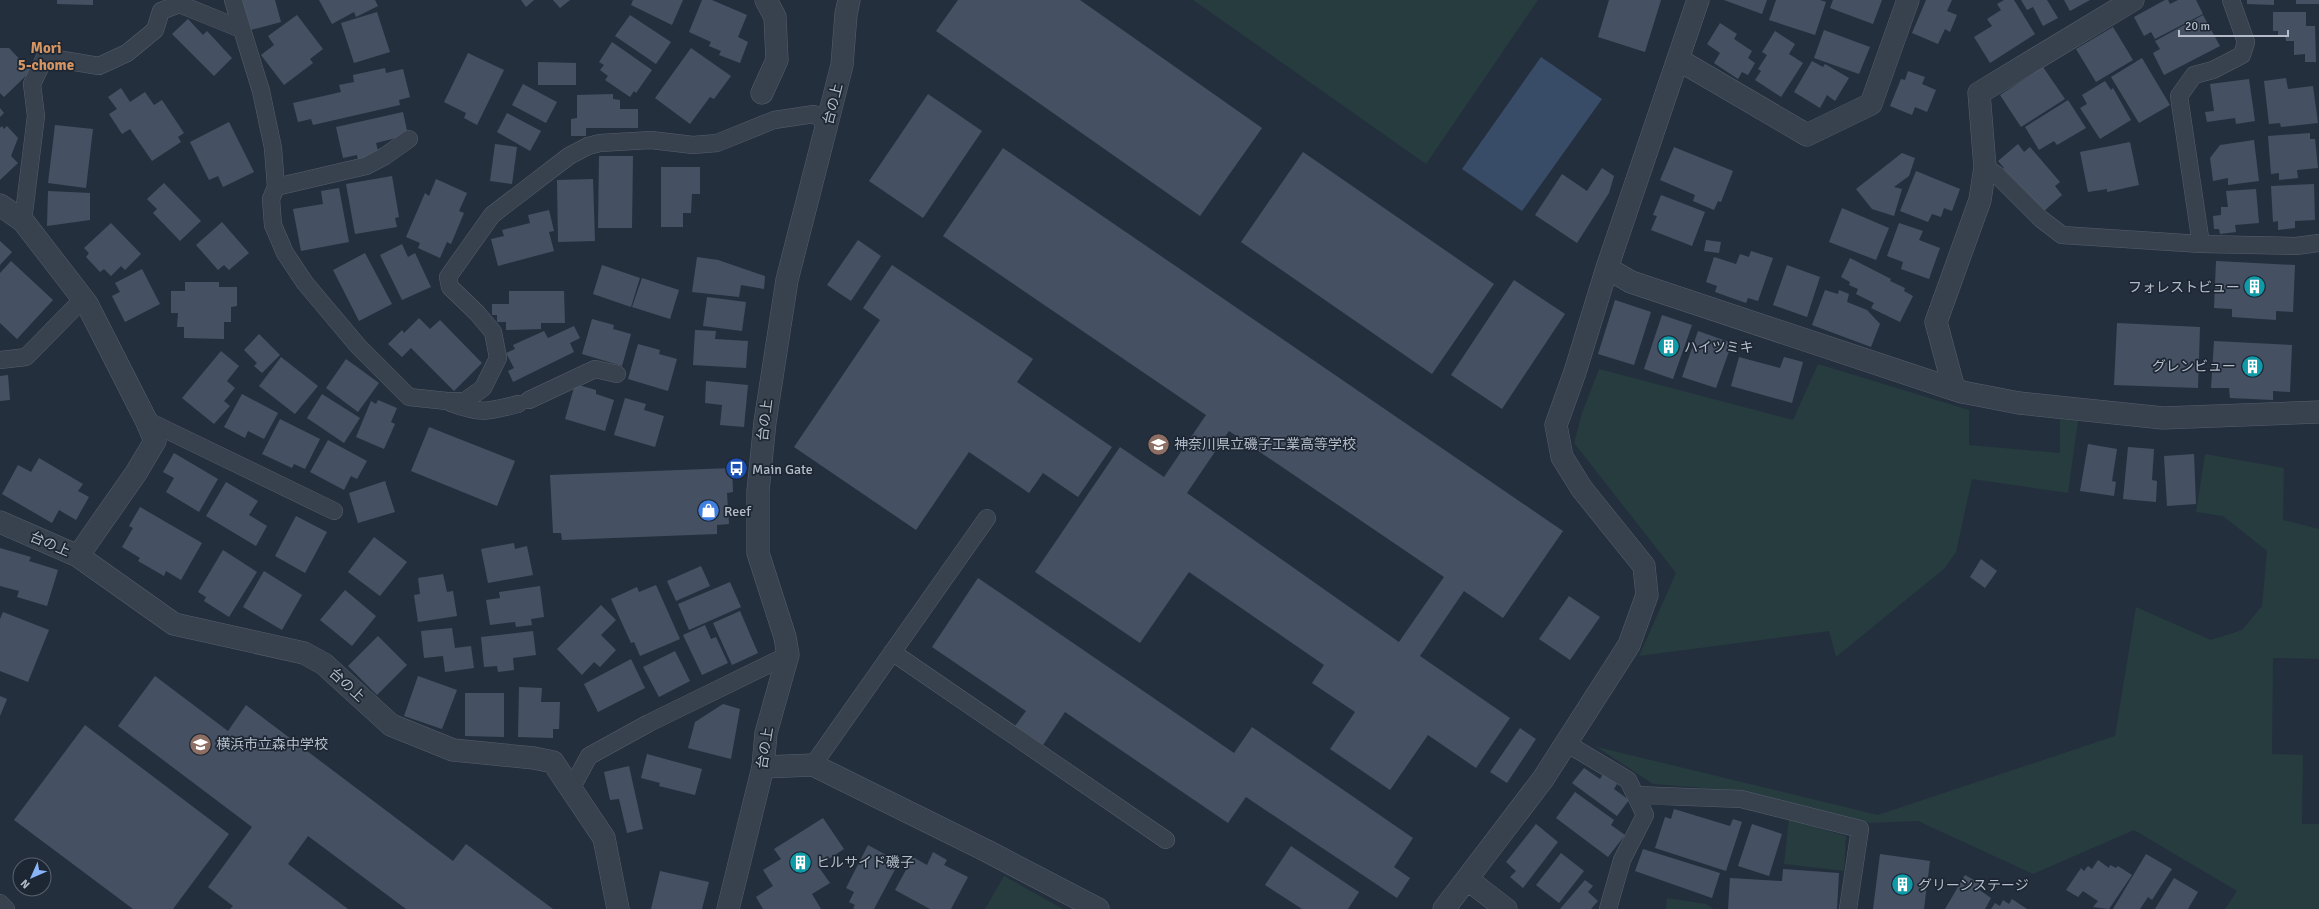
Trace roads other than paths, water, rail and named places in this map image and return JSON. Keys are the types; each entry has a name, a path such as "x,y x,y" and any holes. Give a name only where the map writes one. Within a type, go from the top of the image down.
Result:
{"street":[{"path":"762,93 777,60 775,17 766,0"},
{"name":"台の上","path":"728,909 762,767 766,733 788,655 785,637 758,553 758,491 765,422 787,280 842,65 846,14 849,0"},
{"path":"1444,909 1543,779 1629,645 1647,595 1644,566 1582,489 1562,457 1556,425 1575,372 1607,268 1679,60 1698,0"},
{"path":"1679,60 1807,135 1870,104 1908,0"},
{"path":"1954,389 1936,322 1980,200 1985,167 1979,93 2133,0"},
{"path":"0,205 23,221 82,298 146,420 155,441 136,473 78,556"},
{"path":"1607,268 1631,282 1954,389 2018,403 2163,418 2319,412"},
{"name":"台の上","path":"0,522 78,556 174,624 304,653 324,664 391,725 453,750 534,758 553,762 604,838 618,909"},
{"path":"762,767 813,765 987,851 1098,909"},
{"path":"1467,879 1506,909"}],"lane":[{"path":"233,0 261,91 273,148 276,187 271,199 273,225 285,253 305,283 358,346 409,396 447,401 465,401 483,388 498,358 493,332 477,313 450,287 448,277 492,215 569,156 600,143 651,140 693,145 717,143 774,120 814,114 828,124"},
{"path":"2201,244 2179,96 2194,75 2213,70 2242,55 2246,42 2231,0"},
{"path":"23,221 36,116 32,84 45,57 99,66 127,53 155,30 161,11 179,4 241,29"},
{"path":"276,187 366,166 385,156 409,139"},
{"path":"1985,167 1997,175 2041,219 2062,235 2201,244 2296,246 2319,243"},
{"path":"0,360 26,357 82,298"},
{"path":"447,401 471,410 489,412 524,402 595,369 617,374"},
{"path":"146,420 334,511"},
{"path":"813,765 987,518"},
{"path":"892,652 1166,840"},
{"path":"571,789 589,756 649,723 788,655"},
{"path":"1566,743 1628,780 1645,815 1622,860 1608,909"},
{"path":"1636,795 1741,799 1860,829 1848,909"},
{"path":"0,903 6,909"}],"water":[{"path":"1541,57 1602,99 1522,211 1462,169"}],"place":[{"name":"フォレストビュー","path":"2255,287"},
{"name":"ハイツミキ","path":"1668,347"},
{"name":"グレンビュー","path":"2252,366"},
{"name":"神奈川県立磯子工業高等学校","path":"1159,444"},
{"name":"Main Gate","path":"737,469"},
{"name":"Reef","path":"708,511"},
{"name":"横浜市立森中学校","path":"200,744"},
{"name":"ヒルサイド磯子","path":"800,862"},
{"name":"グリーンステージ","path":"1902,885"}],"district":[{"name":"Mori 5-chome","path":"46,56"}]}
